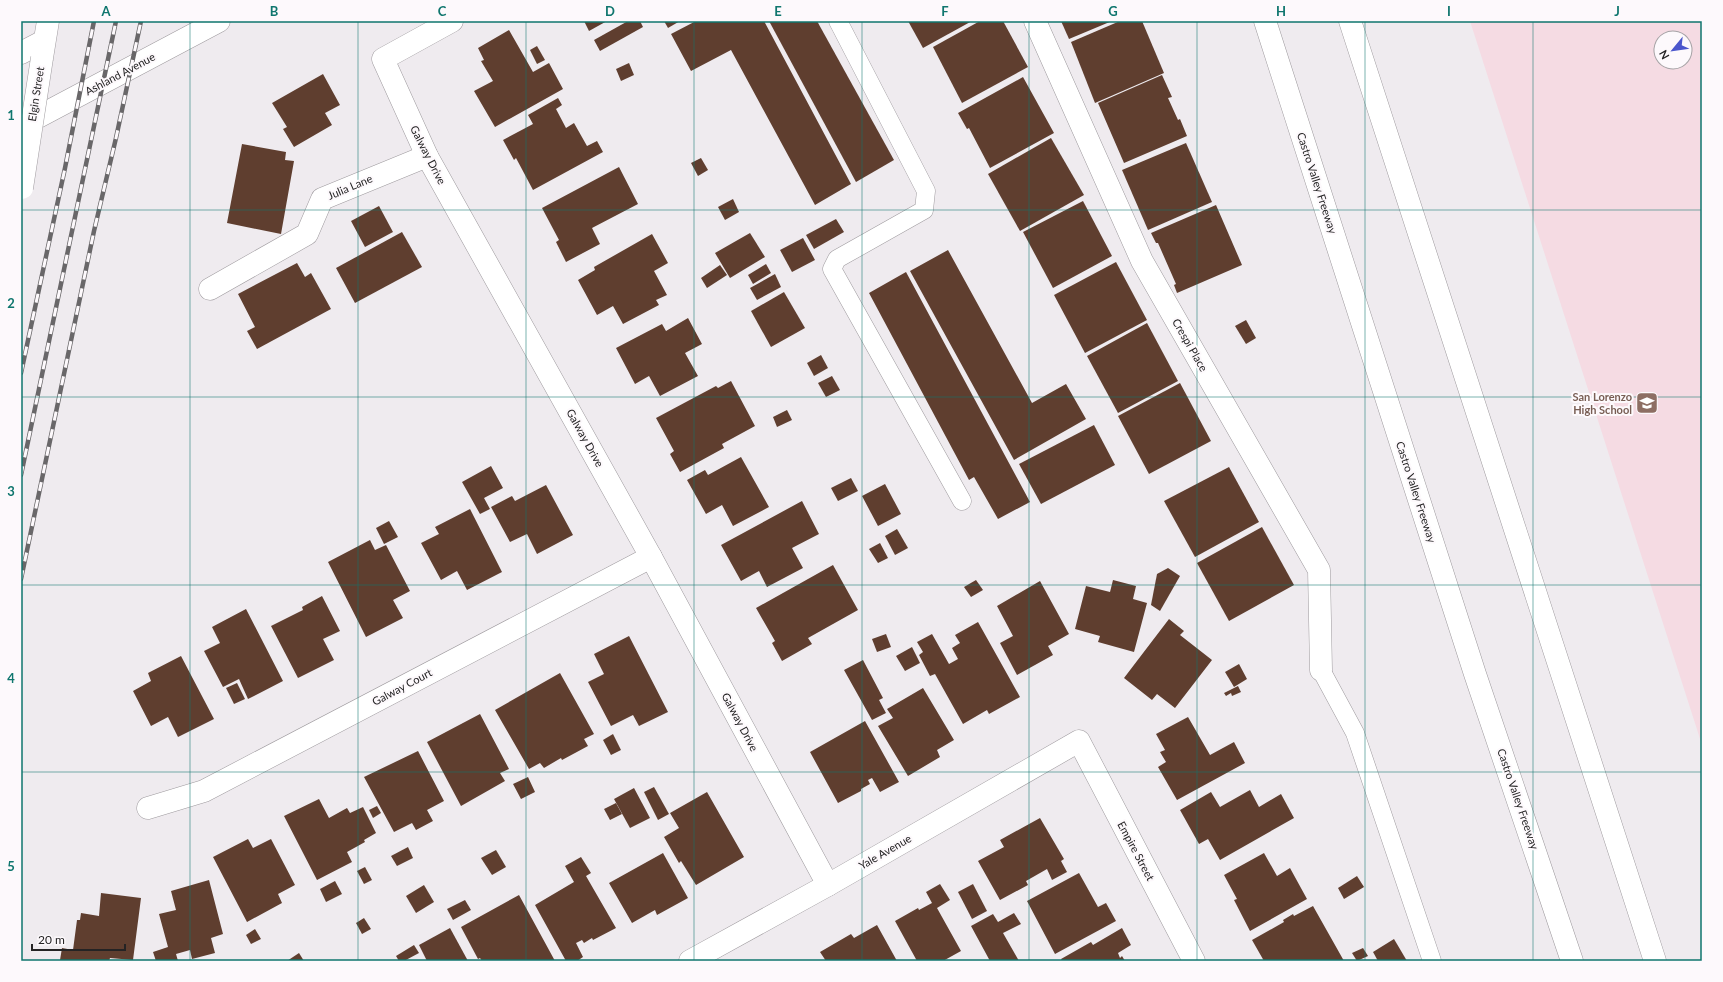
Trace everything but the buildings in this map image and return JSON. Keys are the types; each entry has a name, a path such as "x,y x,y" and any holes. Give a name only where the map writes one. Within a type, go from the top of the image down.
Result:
{"main road":[{"name":"Ashland Avenue","path":"21,126 219,21"},
{"name":"Galway Drive","path":"452,21 383,59 427,156 651,557 828,885"},
{"name":"Crespi Place","path":"1035,21 1142,261 1319,570 1320,670"},
{"name":"Castro Valley Freeway","path":"1265,21 1473,667 1572,961"},
{"path":"1350,21 1655,961"},
{"path":"21,53 45,40"},
{"name":"Elgin Street","path":"21,190 45,40"},
{"name":"Julia Lane","path":"210,289 307,234 322,198 427,156"},
{"name":"Galway Court","path":"148,808 204,791 651,557"},
{"name":"Yale Avenue","path":"690,961 828,885 1079,741"},
{"name":"Empire Street","path":"1079,741 1194,961"}],"lane":[{"path":"838,21 926,191 924,210 837,259 832,269 962,500"},
{"path":"1320,670 1355,733 1432,961"}],"shaded area":[{"name":"San Lorenzo High School","path":"1470,21 1702,21 1702,745"}],"railway":[{"path":"21,373 65,168 94,21"},
{"path":"21,475 116,21"},
{"path":"21,579 94,231 141,21"}],"place":[{"name":"San Lorenzo High School","path":"1647,403"}]}
